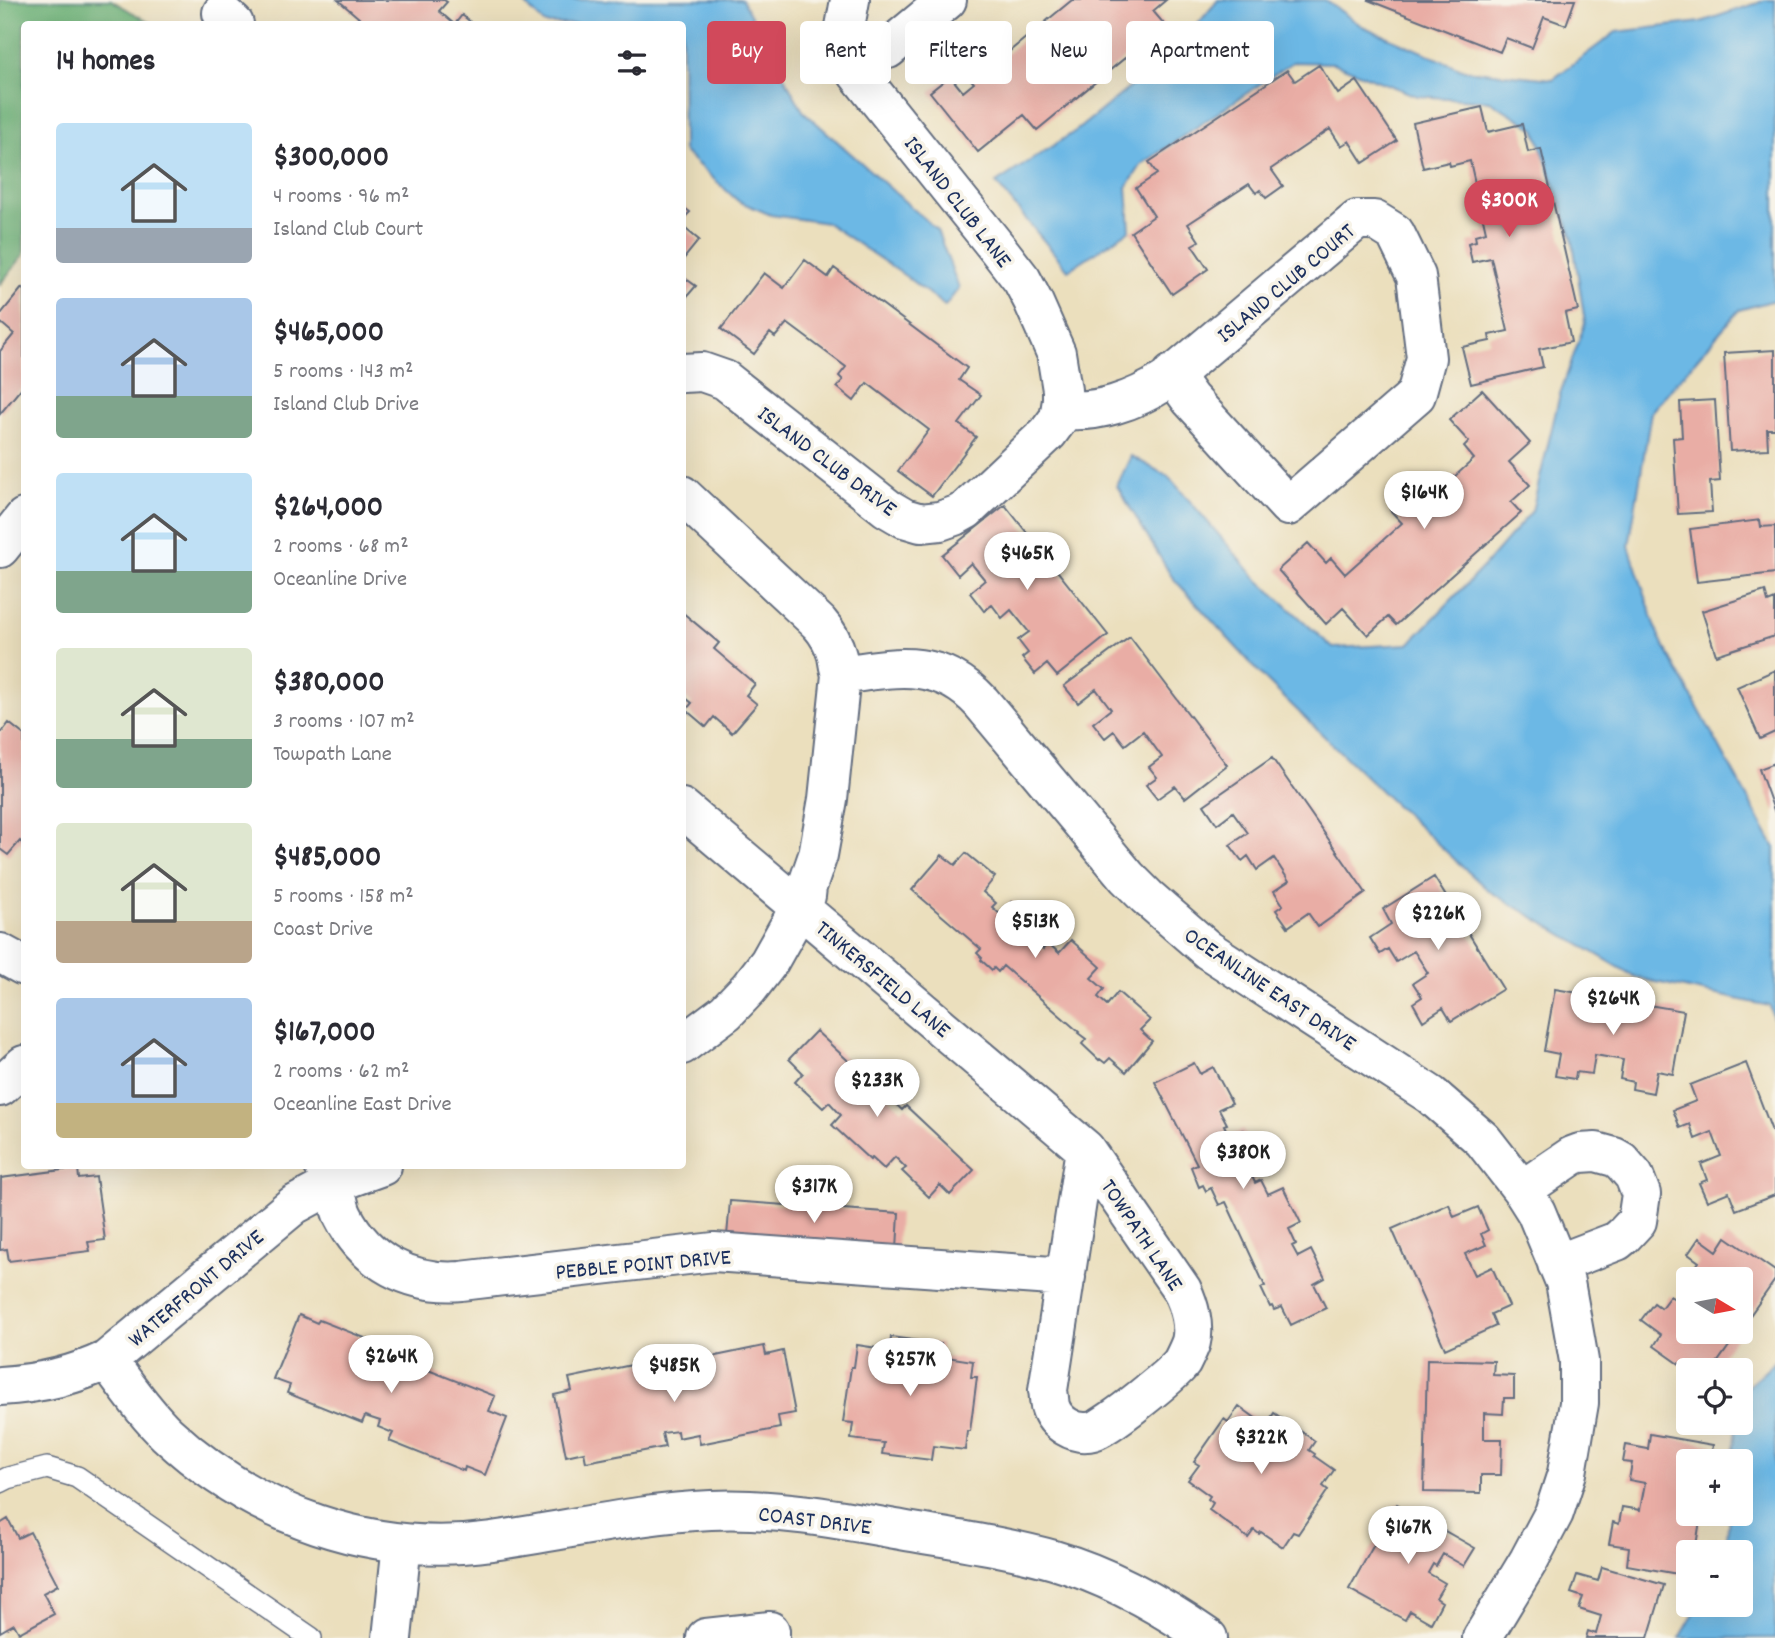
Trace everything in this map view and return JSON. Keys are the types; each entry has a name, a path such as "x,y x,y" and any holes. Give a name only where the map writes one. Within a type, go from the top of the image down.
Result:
{"street":[{"name":"ISLAND CLUB LANE","path":"850,0 845,27 846,46 857,73 1022,280 1056,354 1062,390 1061,409"},
{"path":"891,46 947,0"},
{"name":"ISLAND CLUB COURT","path":"1061,409 1097,410 1149,390 1166,380 1172,374 1189,363 1357,220 1374,219 1395,233 1416,276 1426,358 1416,394 1288,506 1190,399 1172,374"},
{"name":"ISLAND CLUB DRIVE","path":"686,372 702,372 724,380 887,508 904,518 921,523 940,521 966,510 1048,433 1059,418 1061,409"},
{"path":"686,499 819,623 837,656 841,675 827,810 818,855 801,907 769,962 749,988 726,1012 686,1043"},
{"path":"0,548 21,522"},
{"name":"OCEANLINE EAST DRIVE","path":"841,675 911,667 929,669 967,688 1127,877 1172,920 1208,950 1431,1095 1483,1140 1522,1189 1536,1212 1565,1282 1579,1361 1579,1403 1567,1473 1556,1507 1541,1539 1482,1638"},
{"name":"TINKERSFIELD LANE","path":"686,811 1085,1149"},
{"path":"0,953 21,964"},
{"path":"0,1087 21,1068"},
{"name":"TOWPATH LANE","path":"1085,1149 1182,1290 1190,1307 1192,1335 1191,1345 1182,1362 1169,1375 1107,1424 1093,1431 1083,1432 1068,1427 1054,1415 1048,1390 1085,1149"},
{"path":"1522,1189 1580,1153 1609,1155 1621,1161 1634,1176 1642,1194 1636,1222 1617,1241 1557,1264"},
{"name":"WATERFRONT DRIVE","path":"0,1386 46,1380 93,1367 107,1360 329,1174 362,1169"},
{"name":"PEBBLE POINT DRIVE","path":"329,1174 342,1214 350,1229 371,1253 397,1271 436,1282 461,1282 714,1251 1066,1277"},
{"name":"COAST DRIVE","path":"107,1360 145,1412 167,1435 204,1465 272,1507 331,1530 402,1543 457,1544 489,1542 681,1512 778,1512 878,1526 1054,1560 1093,1574 1146,1599 1208,1638"},
{"path":"393,1638 402,1543"},
{"path":"706,1638 770,1631 770,1638"}],"lane":[{"path":"0,1482 47,1468 77,1477 311,1638"}],"green space":[{"path":"0,0 111,0 147,21 21,21 21,259 0,284"}],"water":[{"path":"521,0 742,0 754,21 707,21 707,84 786,84 786,80 803,111 937,230 959,288 945,306 827,223 771,215 738,201 686,154 686,21 542,21"},
{"path":"1218,0 1325,0 1362,26 1464,70 1553,79 1616,32 1701,22 1766,0 1775,0 1775,300 1739,310 1651,412 1629,546 1659,637 1775,848 1775,1027 1770,1006 1637,978 1489,891 1267,681 1172,577 1117,486 1131,456 1169,477 1256,578 1333,648 1409,644 1485,565 1532,511 1560,394 1585,323 1572,236 1535,129 1490,101 1417,96 1333,63 1293,62 1274,75 1274,21 1200,21"},
{"path":"1134,84 1260,84 1142,164 1127,187 1130,230 1068,270 996,183 1077,130"},
{"path":"1775,1361 1775,1638 1680,1638 1692,1617 1753,1617 1753,1540 1727,1540 1728,1526 1753,1526 1753,1449 1734,1449 1735,1435 1753,1435 1753,1381"}],"building":[{"path":"338,0 444,0 447,2 439,11 451,21 356,21 359,18"},
{"path":"1072,0 1166,0 1153,11 1162,21 1126,21 1126,57 1112,68 1112,21 1046,21"},
{"path":"1368,0 1575,0 1566,25 1544,17 1532,48 1506,38 1500,52"},
{"path":"462,15 469,21 457,21"},
{"path":"1026,38 1026,84 1093,84 1037,130 1024,115 978,152 930,92 940,84 956,84 963,92 973,84 1012,84 1012,49"},
{"path":"1319,65 1338,94 1357,81 1397,141 1363,163 1349,141 1341,146 1330,129 1271,169 1283,186 1266,198 1260,190 1256,193 1249,184 1188,224 1199,241 1192,245 1208,269 1172,294 1131,232 1154,216 1136,188 1157,174 1149,162 1266,84 1274,84 1274,79 1287,70 1295,81"},
{"path":"1482,107 1488,132 1522,124 1528,152 1541,149 1578,310 1565,313 1571,342 1539,349 1543,367 1471,384 1462,347 1490,341 1489,335 1508,331 1491,258 1472,262 1468,243 1476,241 1475,235 1486,232 1470,161 1450,166 1449,162 1423,168 1413,123"},
{"path":"686,229 699,240 686,256"},
{"path":"805,260 828,277 834,268 967,368 959,380 981,395 959,424 976,437 932,496 898,471 929,430 867,383 854,401 837,387 843,380 839,376 846,367 787,323 775,337 770,333 754,354 721,329 764,273 784,288"},
{"path":"686,279 696,286 686,297"},
{"path":"21,289 21,389 0,414 0,351 14,334 0,322 0,315"},
{"path":"1775,350 1775,429 1767,429 1768,449 1730,451 1724,353"},
{"path":"1482,390 1530,443 1509,462 1530,485 1511,502 1521,513 1396,625 1388,617 1368,635 1343,608 1326,624 1278,570 1308,543 1326,563 1331,558 1345,574 1402,523 1390,510 1403,498 1407,503 1414,496 1423,505 1474,459 1464,447 1469,442 1449,420"},
{"path":"1715,400 1720,481 1710,482 1712,512 1678,514 1673,438 1682,437 1680,402"},
{"path":"1005,505 1108,635 1057,676 1047,664 1035,674 1022,658 1028,653 1018,640 1029,632 1011,610 1002,618 992,605 984,611 970,593 985,580 971,563 958,575 942,555"},
{"path":"1760,520 1761,527 1775,526 1775,573 1697,582 1690,529"},
{"path":"1765,591 1768,602 1775,599 1775,636 1716,655 1702,611"},
{"path":"686,615 719,643 714,649 755,684 746,695 757,704 732,733 714,717 706,727 686,710 692,703 686,698"},
{"path":"1130,637 1227,765 1185,798 1175,786 1157,799 1146,785 1157,777 1149,767 1162,757 1143,731 1125,745 1114,731 1105,738 1093,723 1111,709 1096,689 1078,703 1064,686"},
{"path":"1775,670 1775,732 1760,739 1737,687"},
{"path":"9,723 21,733 21,842 8,855 0,849 0,731"},
{"path":"1272,758 1366,893 1318,927 1308,913 1288,927 1276,910 1283,905 1274,891 1289,881 1274,858 1257,870 1248,856 1242,861 1230,845 1248,833 1233,812 1217,824 1204,805"},
{"path":"1775,763 1775,813 1759,769"},
{"path":"966,853 995,877 983,892 996,903 992,907 1001,915 1012,902 1044,929 1034,941 1043,949 1048,943 1059,953 1071,940 1101,967 1091,978 1104,989 1098,997 1107,1005 1118,992 1150,1020 1140,1030 1152,1041 1126,1072 1110,1058 1105,1063 1099,1060 1082,1044 1086,1039 1079,1032 1003,966 998,972 994,968 992,970 977,953 981,949 912,890 942,855 955,865"},
{"path":"1434,877 1503,989 1451,1021 1443,1008 1423,1021 1413,1003 1422,997 1413,983 1428,973 1414,951 1396,962 1388,949 1380,954 1370,938 1391,924 1383,909"},
{"path":"1555,989 1684,1011 1673,1074 1657,1071 1653,1093 1632,1089 1633,1082 1620,1079 1623,1060 1595,1055 1592,1074 1576,1072 1575,1079 1555,1076 1559,1054 1544,1051"},
{"path":"816,1031 869,1080 872,1077 902,1110 906,1106 974,1170 950,1195 940,1185 929,1197 902,1171 906,1168 895,1157 884,1169 872,1158 870,1160 832,1125 841,1115 829,1102 823,1108 795,1082 803,1073 789,1059"},
{"path":"1194,1063 1200,1074 1213,1067 1232,1103 1219,1109 1227,1124 1224,1125 1229,1136 1243,1130 1260,1167 1250,1172 1255,1183 1261,1180 1268,1194 1283,1187 1301,1223 1289,1229 1296,1244 1292,1246 1298,1257 1311,1250 1325,1278 1314,1284 1326,1308 1291,1325 1282,1307 1274,1310 1270,1307 1261,1288 1265,1286 1226,1202 1219,1205 1211,1188 1206,1191 1203,1185 1199,1187 1191,1167 1197,1164 1155,1082"},
{"path":"1746,1063 1775,1139 1775,1195 1736,1210 1729,1192 1707,1201 1699,1183 1707,1180 1701,1164 1721,1156 1712,1132 1695,1139 1690,1124 1680,1128 1673,1110 1696,1101 1690,1085"},
{"path":"70,1169 78,1169 79,1179 96,1177 105,1240 88,1242 90,1251 9,1261 7,1249 0,1250 1,1178"},
{"path":"730,1201 899,1213 897,1249 727,1236"},
{"path":"1449,1204 1454,1217 1478,1207 1488,1230 1481,1234 1486,1245 1465,1254 1475,1275 1492,1267 1509,1306 1491,1314 1496,1326 1445,1349 1392,1229"},
{"path":"1726,1237 1775,1271 1775,1280 1754,1310 1754,1267 1695,1267 1699,1262 1688,1254 1699,1238 1717,1251"},
{"path":"1670,1296 1676,1300 1676,1344 1730,1344 1721,1358 1676,1358 1676,1362 1654,1346 1661,1335 1641,1320 1654,1303 1661,1308"},
{"path":"299,1315 317,1323 319,1320 393,1349 390,1358 410,1366 408,1371 420,1375 423,1368 495,1396 489,1411 507,1418 485,1475 465,1467 464,1471 389,1441 393,1433 378,1427 380,1421 365,1416 362,1423 287,1393 290,1385 273,1379"},
{"path":"891,1337 941,1344 940,1356 973,1361 971,1377 977,1377 965,1450 933,1446 931,1460 882,1454 884,1443 851,1439 853,1423 843,1422 857,1345 890,1350"},
{"path":"764,1346 766,1355 783,1351 795,1413 778,1416 780,1428 700,1444 698,1434 678,1438 677,1431 662,1433 665,1447 586,1462 584,1452 566,1456 554,1395 572,1391 569,1378 646,1362 648,1372 670,1368 672,1376 684,1374 682,1363"},
{"path":"1427,1359 1494,1361 1493,1375 1514,1376 1514,1398 1504,1398 1503,1414 1484,1413 1484,1439 1502,1439 1501,1475 1481,1475 1481,1493 1424,1492"},
{"path":"1239,1406 1261,1422 1263,1418 1268,1422 1274,1413 1315,1441 1309,1450 1334,1470 1323,1486 1328,1490 1298,1534 1293,1532 1283,1547 1254,1530 1248,1538 1209,1510 1213,1503 1208,1499 1210,1496 1188,1480 1199,1465 1194,1462 1224,1419 1228,1422"},
{"path":"1650,1434 1713,1445 1712,1449 1676,1449 1676,1526 1699,1526 1697,1540 1676,1540 1676,1574 1627,1565 1629,1547 1609,1544 1613,1522 1619,1524 1622,1507 1640,1510 1645,1483 1629,1480 1632,1463 1623,1462 1626,1445 1648,1449"},
{"path":"1397,1504 1475,1548 1464,1566 1443,1554 1436,1566 1433,1564 1428,1573 1445,1583 1436,1598 1442,1602 1431,1623 1410,1611 1405,1620 1349,1589"},
{"path":"8,1519 18,1538 30,1532 58,1585 43,1593 54,1614 19,1633 14,1624 0,1632 0,1524"},
{"path":"1602,1567 1664,1585 1648,1638 1586,1638 1588,1631 1596,1634 1601,1616 1579,1609 1583,1597 1571,1593 1577,1575 1598,1581"}]}
